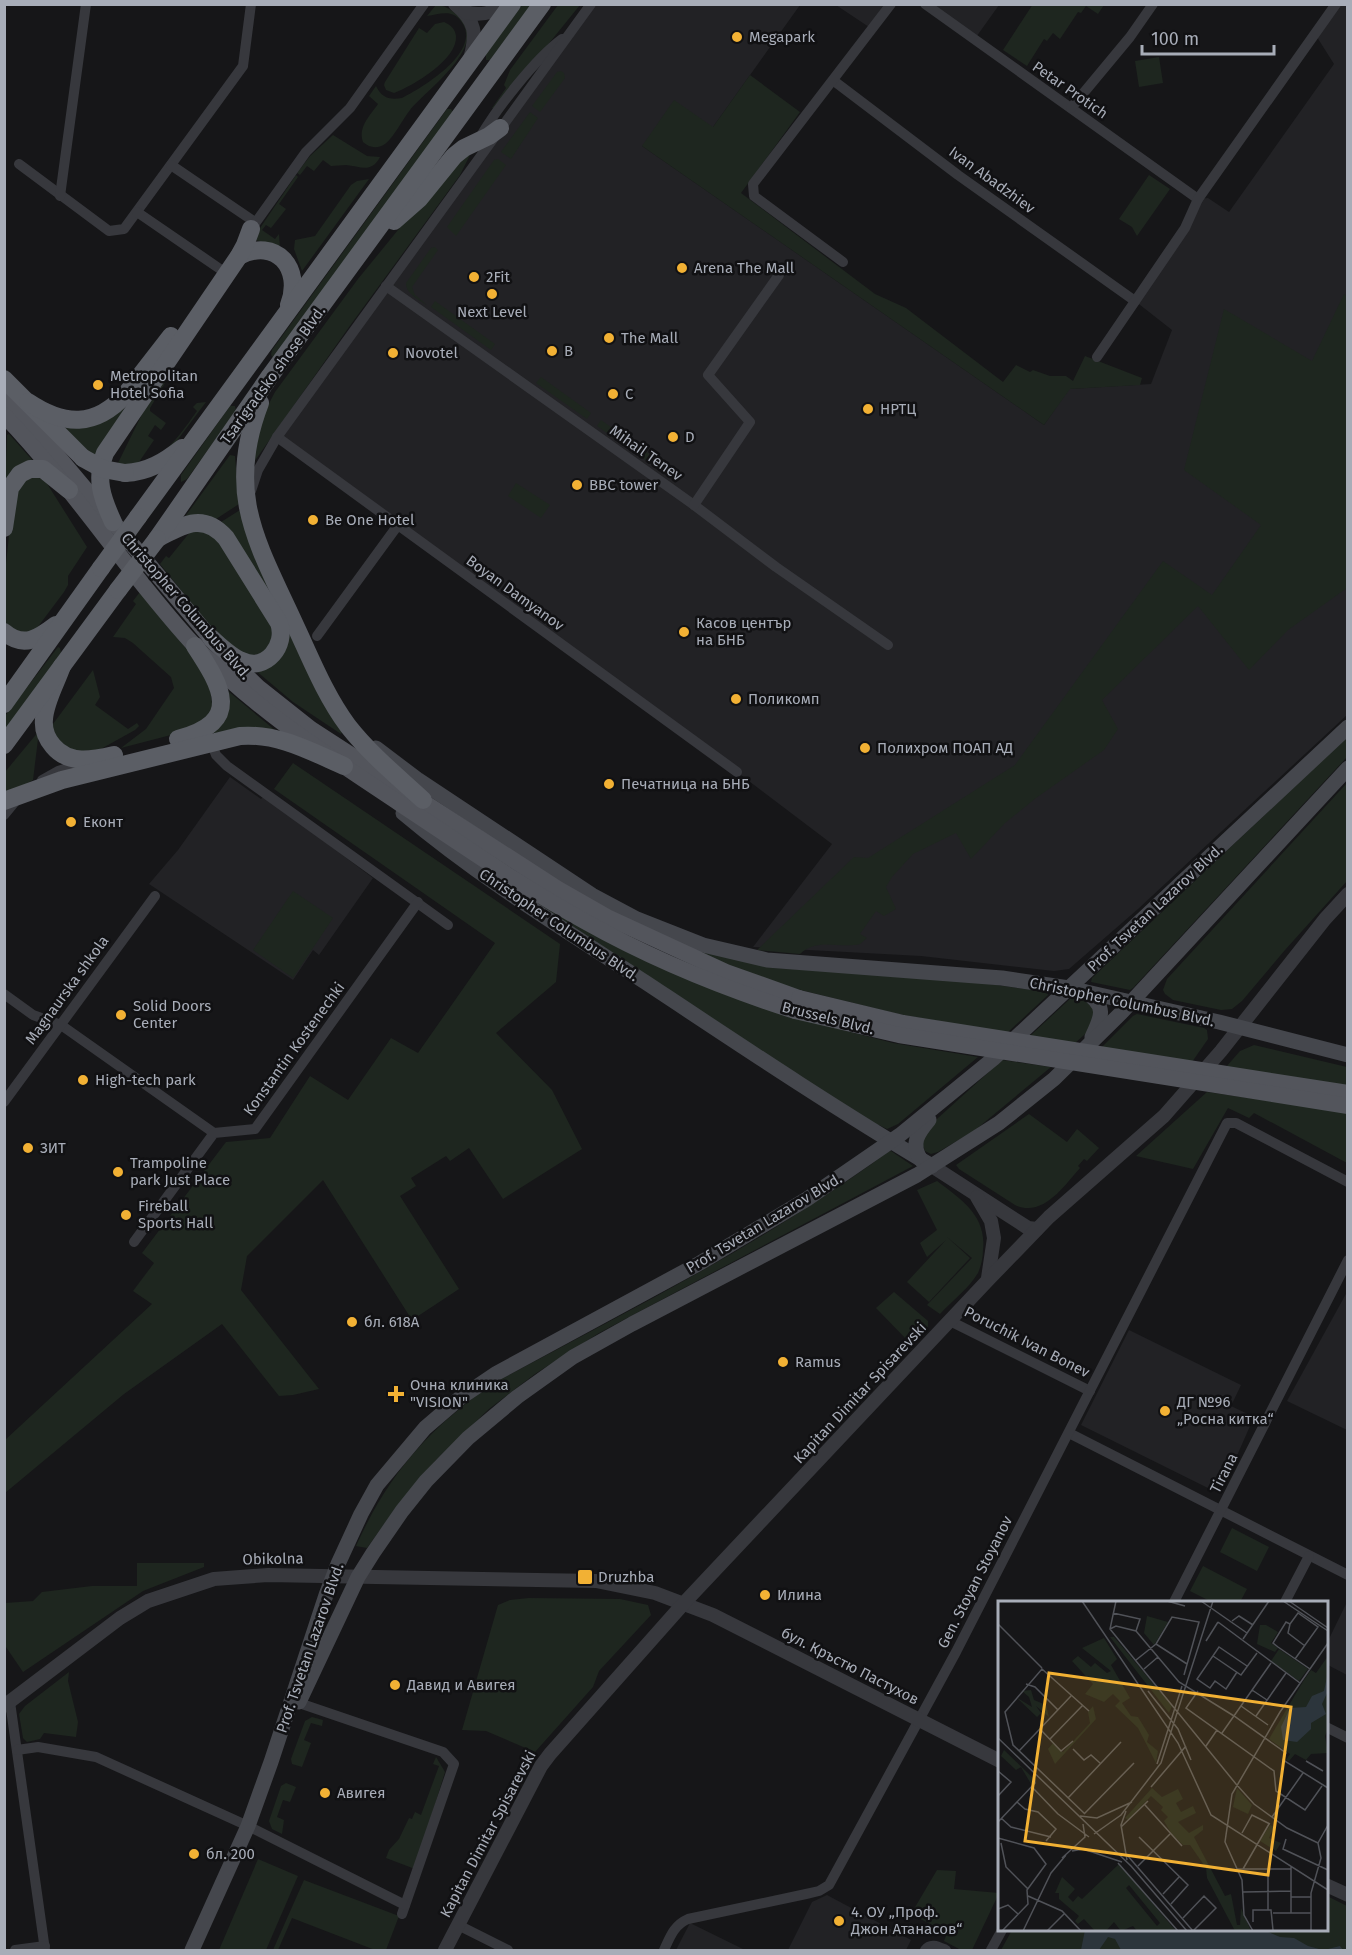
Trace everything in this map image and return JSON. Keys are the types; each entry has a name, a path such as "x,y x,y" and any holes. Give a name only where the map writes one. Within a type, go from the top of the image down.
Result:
{"highway":[{"name":"Tsarigradsko shose Blvd.","path":"4,704 512,4"},
{"name":"Tsarigradsko shose Blvd.","path":"4,745 157,539 270,376 542,6"},
{"path":"370,242 419,199 454,156 464,148 500,129"},
{"path":"113,522 100,488 100,473 105,453 239,256 253,225"},
{"path":"28,402 42,411 66,420 95,416 119,402 253,225"},
{"path":"239,256 258,249 270,251 281,258 290,269 293,283 292,298 278,326"},
{"path":"270,376 248,438 244,472 247,506 258,545 325,688 348,725 378,760 423,800"},
{"path":"4,379 83,458 104,469 125,473 156,466 198,436"},
{"path":"4,528 10,488 20,474 30,469 43,469 69,490"},
{"path":"157,539 179,527 195,523 207,524 219,530 279,623 281,634 279,645 271,656 252,663 239,660 203,642"},
{"path":"4,632 18,641 32,641 67,617"},
{"path":"62,666 45,711 46,734 54,747 64,756 79,760 95,760 195,734 209,726 220,706 221,692 203,642"},
{"path":"13,797 62,780 240,736 265,736 291,743 344,766"}],"main road":[{"name":"Christopher Columbus Blvd.","path":"4,397 113,522 203,642 252,700 287,728 362,778 462,861 847,1114 927,1163"},
{"name":"Christopher Columbus Blvd.","path":"4,415 69,490 126,562 203,642 237,667 283,708 311,729 498,850"},
{"name":"Christopher Columbus Blvd.","path":"348,725 417,779 592,895 637,919 703,945 767,960 1002,978 1076,989 1347,1055"},
{"name":"Prof. Tsvetan Lazarov Blvd.","path":"192,1950 248,1826 333,1576 361,1514 381,1479 425,1428 460,1398 505,1368 710,1257 790,1209 891,1142 946,1099 1076,989 1347,727"},
{"name":"Prof. Tsvetan Lazarov Blvd.","path":"271,1762 358,1577 402,1510 441,1464 475,1431 540,1379 632,1324 999,1123 1054,1079 1132,1002 1347,768"},
{"name":"Brussels Blvd.","path":"362,778 525,886 615,938 736,991 903,1023 1347,1093"},
{"path":"498,850 592,895"},
{"name":"Brussels Blvd.","path":"498,850 558,889 641,934 797,1004 899,1035 1347,1106"},
{"path":"1160,972 1156,996 1162,1007 1169,1011"},
{"path":"1076,989 1096,999 1101,1010 1100,1021 1089,1045"},
{"path":"927,1163 915,1147 916,1137 946,1099"},
{"path":"847,1114 864,1132 868,1141 866,1152 851,1170"}],"street":[{"path":"60,196 86,4"},
{"path":"19,164 109,231 124,229 243,66 251,4"},
{"path":"171,165 253,225 306,152 350,108 424,4"},
{"path":"460,8 482,15 493,12 505,4"},
{"path":"247,506 258,470 277,437 591,4"},
{"path":"843,262 754,196 753,184 891,4"},
{"name":"Petar Protich","path":"925,4 1198,199"},
{"path":"1071,108 1130,37 1153,4"},
{"path":"1097,357 1185,228 1198,199 1336,4"},
{"path":"460,8 470,19 474,33 468,67"},
{"path":"459,184 473,157 478,141 495,114 551,47 571,32"},
{"name":"Ivan Abadzhiev","path":"834,81 961,177 1135,301"},
{"path":"137,212 220,269"},
{"path":"694,505 750,422 708,375 779,275"},
{"name":"Mihail Tenev","path":"386,286 888,645"},
{"name":"Boyan Damyanov","path":"277,437 737,772"},
{"path":"317,636 398,525"},
{"path":"212,742 216,754 227,766 448,925"},
{"path":"4,815 13,797 54,773 95,760"},
{"name":"Kapitan Dimitar Spisarevski","path":"445,1950 541,1766 568,1733 684,1603 1037,1229 1164,1116 1240,1028 1347,894"},
{"name":"Magnaurska shkola","path":"4,1102 155,896"},
{"name":"Konstantin Kostenechki","path":"214,1133 255,1129 418,902"},
{"path":"4,994 33,1016 61,1025 214,1133 134,1242"},
{"name":"Gen. Stoyan Stoyanov","path":"664,1950 675,1928 688,1919 819,1891 830,1885 920,1720 1227,1123 1236,1123 1347,1182"},
{"name":"Christopher Columbus Blvd.","path":"927,1163 1028,1228 1037,1229"},
{"path":"974,1193 991,1221 994,1238 988,1280"},
{"name":"Tirana","path":"1175,1601 1347,1260"},
{"name":"Рoruchik Ivan Bonev","path":"950,1321 1090,1391"},
{"path":"1069,1433 1347,1575"},
{"path":"1286,1601 1309,1556"},
{"name":"Obikolna","path":"8,1704 120,1618 148,1601 214,1579 268,1575 596,1581 646,1590 684,1603"},
{"name":"бул. Кръстю Пастухов","path":"684,1603 724,1620 998,1760"},
{"path":"17,1750 38,1747 96,1757 248,1826 404,1909 454,1764 443,1752 299,1703"},
{"path":"8,1704 17,1750 45,1948 15,1950"},
{"path":"1328,1728 1347,1738"},
{"path":"1328,1886 1347,1895"},
{"path":"458,1925 508,1950"},
{"path":"991,1950 1001,1931"},
{"path":"925,1950 929,1946 936,1945 946,1950"}],"shaded area":[{"path":"1033,4 1104,5 1098,14 1086,6 1081,13 1078,12 1060,39 1053,33 1047,41 1044,39 1027,66 1003,50"},
{"path":"436,5 451,10 466,26 467,38 463,52 454,65 410,110 389,141 379,147 368,146 363,142 362,132 365,122 378,104 369,96 376,86 386,97 402,98 435,78 456,58 463,46 466,35 459,19 446,13 427,16"},
{"path":"522,5 531,5 490,60 486,60 486,54"},
{"path":"558,5 580,5 495,110 492,108 506,88 504,85 510,70"},
{"path":"591,5 800,5 713,127 642,146 1044,425 1069,389 1151,384 1172,330 1135,301 1198,199 1208,198 1229,212 1334,64 1315,34 1336,5 1347,5 1347,715 1138,909 1069,969 1054,971 921,956 753,947 832,844 737,772 277,437"},
{"path":"836,5 891,5 872,29"},
{"path":"925,5 999,5 974,40"},
{"path":"444,22 455,31 456,36 455,45 450,54 433,70 412,84 394,93 386,90 385,82 419,28 427,33 435,24"},
{"path":"1159,57 1163,83 1139,87 1135,61"},
{"path":"561,71 565,78 540,112 532,106 557,72"},
{"path":"750,75 800,112 741,193 875,294 906,308 1003,382 1016,365 1030,372 1033,370 1050,376 1066,376 1073,381 1085,356 1142,378 1140,385 1070,389 1044,425 642,146 674,100 713,127"},
{"path":"447,109 453,112 276,356 272,357 272,350"},
{"path":"530,112 538,118 511,159 501,152"},
{"path":"333,135 367,156 380,157 373,166 369,167 331,166 323,160 314,171 307,166 300,175 297,173 310,156"},
{"path":"473,149 460,175 254,462 260,426 275,392 358,279 447,170"},
{"path":"498,159 506,165 456,236 447,227 494,160"},
{"path":"296,175 298,177 279,204 286,209 271,228 266,225 262,230 275,239 279,234 280,248 255,240 254,237"},
{"path":"1149,175 1170,189 1137,236 1132,227 1119,219"},
{"path":"369,179 302,271 294,249 295,240 315,236 351,185 357,181"},
{"path":"435,247 438,250 412,287 415,295 427,305 411,293 406,283 431,248"},
{"path":"1344,294 1348,297 1347,588 1288,630 1249,670 1198,606 1102,700 1118,729 1104,750 1005,823 971,859 956,833 913,854 886,887 896,909 884,916 876,911 860,934 867,938 860,944 814,946 800,954 757,950 854,857 868,858 1015,765 1163,561 1212,595 1261,525 1184,470 1224,309 1312,361"},
{"path":"435,301 495,344 491,350 431,307"},
{"path":"167,377 150,408 150,411 166,423 161,430 155,425 148,436 154,440 139,462 148,461 164,451 197,411 193,407 197,403 206,402 173,446 150,462 117,465 147,404"},
{"path":"541,377 591,413 587,419 536,383"},
{"path":"129,401 96,458 63,427"},
{"path":"230,406 235,406 236,411 187,479 181,482 181,475"},
{"path":"601,420 652,456 648,462 597,426"},
{"path":"9,434 34,462 5,487 7,435"},
{"path":"230,455 235,456 239,504 213,521 184,518"},
{"path":"38,477 46,482 87,547 68,576 68,585 64,592 31,636 5,625 5,573 14,488 20,479"},
{"path":"516,483 550,505 541,518 508,496"},
{"path":"240,510 341,734 293,702 255,670 283,649 221,522"},
{"path":"190,532 213,532 277,633 264,654 239,656 204,619 160,564 166,556 169,558"},
{"path":"140,592 208,673 213,711 194,729 121,748 146,729 174,688 171,677 133,643 125,638 113,637 136,604 133,601"},
{"path":"58,647 61,653 5,730 5,716"},
{"path":"93,670 100,697 95,705 128,729 137,723 139,726 99,750 68,752 50,728"},
{"path":"228,691 276,731 233,731 205,734"},
{"path":"39,731 33,780 5,796 5,772"},
{"path":"1347,737 1347,757 1133,988 1130,990 1091,982 1092,978"},
{"path":"293,763 560,944 556,982 496,1033 552,1090 582,1149 503,1199 469,1148 450,1161 446,1156 411,1178 416,1186 400,1196 459,1289 412,1320 323,1180 247,1256 241,1290 319,1389 279,1396 222,1324 124,1394 5,1493 5,1440 152,1304 133,1291 154,1263 142,1253 226,1142 270,1138 310,1076 348,1100 391,1038 418,1053 495,943 274,789"},
{"path":"230,777 261,799 264,796 373,878 319,955 313,950 293,980 149,884 178,850"},
{"path":"1347,783 1347,881 1242,1001 1232,1009 1221,1010 1173,1000 1165,994 1163,990 1167,979"},
{"path":"508,886 793,1017 893,1043 978,1057 898,1124 887,1129 877,1126"},
{"path":"293,891 333,918 293,978 253,950"},
{"path":"692,947 779,968 961,980 1047,992 1048,995 1007,1033 898,1014 776,984 709,959"},
{"path":"1071,998 1083,998 1094,1004 1093,1027 1075,1043 1030,1036"},
{"path":"1137,1014 1204,1028 1207,1030 1208,1039 1192,1062 1101,1048"},
{"path":"1254,1045 1347,1067 1347,1086 1226,1067 1240,1051"},
{"path":"1002,1060 1051,1067 974,1131 938,1152 931,1154 925,1151 920,1137 927,1128"},
{"path":"1207,1092 1347,1112 1347,1163 1254,1113 1249,1118 1228,1108 1193,1169 1136,1156"},
{"path":"1029,1114 1067,1142 1077,1129 1099,1148 1087,1161 1084,1159 1078,1166 1080,1168 1052,1198 1044,1204 1025,1208 1015,1205 956,1165"},
{"path":"891,1151 913,1166 599,1333 535,1374 489,1409 436,1460 398,1505 367,1548 356,1546 382,1496 413,1454 450,1417 494,1383 745,1246"},
{"path":"937,1181 963,1202 977,1218 983,1238 982,1259 978,1273 940,1314 927,1305 972,1258 947,1237 970,1258 929,1302 907,1282 946,1240 927,1257 920,1243 937,1230 917,1190"},
{"path":"894,1292 928,1321 928,1327 911,1344 876,1308"},
{"path":"1347,1292 1347,1430 1287,1401"},
{"name":"ДГ №96 „Росна китка“","path":"1129,1330 1241,1385 1231,1406 1254,1417 1220,1494 1081,1425"},
{"path":"1232,1528 1269,1547 1257,1571 1220,1552"},
{"path":"137,1563 204,1563 204,1567 143,1591 23,1672 5,1647 5,1603 33,1601 42,1592 92,1586 137,1586"},
{"path":"1203,1566 1247,1589 1241,1601 1210,1601 1190,1591"},
{"path":"529,1598 620,1599 648,1605 651,1615 599,1671 593,1687 535,1752 486,1731 462,1730 498,1605 510,1600"},
{"path":"1347,1602 1347,1675 1328,1665 1328,1641"},
{"path":"69,1672 68,1681 78,1722 76,1737 44,1733 40,1739 27,1742 23,1738 19,1714 25,1706"},
{"path":"312,1717 323,1720 322,1726 311,1723 304,1740 311,1743 302,1767 292,1764 291,1759 305,1721"},
{"path":"436,1757 445,1772 415,1869 386,1858 409,1818 412,1819 415,1812 421,1815 439,1766 433,1764"},
{"path":"286,1783 296,1787 290,1802 283,1800 277,1817 284,1820 282,1834 272,1829 269,1821 281,1786"},
{"path":"258,1859 298,1876 266,1950 219,1950"},
{"path":"937,1870 956,1871 954,1889 998,1893 972,1950 961,1950 944,1941 947,1933 911,1914"},
{"path":"304,1880 399,1916 386,1950 375,1950 292,1918 278,1950 273,1950"},
{"name":"4. ОУ „Проф. Джон Атанасов“","path":"827,1895 911,1940 906,1950 788,1950 812,1902"},
{"path":"1328,1896 1347,1906 1347,1950 1001,1950 1011,1931 1328,1931"},
{"path":"690,1923 745,1950 676,1950"},
{"path":"1085,1931 1266,1931 1280,1937 1294,1938 1319,1949 1340,1946 1343,1950 1121,1950 1115,1939 1108,1937 1099,1950 1081,1950"}],"place":[{"name":"Megapark","path":"737,37"},
{"name":"Arena The Mall","path":"682,268"},
{"name":"2Fit","path":"474,277"},
{"name":"Next Level","path":"492,294"},
{"name":"The Mall","path":"609,338"},
{"name":"B","path":"552,351"},
{"name":"Novotel","path":"393,353"},
{"name":"Metropolitan Hotel Sofia","path":"98,385"},
{"name":"C","path":"613,394"},
{"name":"НРТЦ","path":"868,409"},
{"name":"D","path":"673,437"},
{"name":"BBC tower","path":"577,485"},
{"name":"Be One Hotel","path":"313,520"},
{"name":"Касов център на БНБ","path":"684,632"},
{"name":"Поликомп","path":"736,699"},
{"name":"Полихром ПОАП АД","path":"865,748"},
{"name":"Печатница на БНБ","path":"609,784"},
{"name":"Еконт","path":"71,822"},
{"name":"Solid Doors Center","path":"121,1015"},
{"name":"High-tech park","path":"83,1080"},
{"name":"ЗИТ","path":"28,1148"},
{"name":"Trampoline park Just Place","path":"118,1172"},
{"name":"Fireball Sports Hall","path":"126,1215"},
{"name":"бл. 618А","path":"352,1322"},
{"name":"Ramus","path":"783,1362"},
{"name":"Очна клиника \"VISION\"","path":"396,1394"},
{"name":"ДГ №96 „Росна китка“","path":"1165,1411"},
{"name":"Druzhba","path":"585,1577"},
{"name":"Илина","path":"765,1595"},
{"name":"Давид и Авигея","path":"395,1685"},
{"name":"Авигея","path":"325,1793"},
{"name":"бл. 200","path":"194,1854"},
{"name":"4. ОУ „Проф. Джон Атанасов“","path":"839,1921"}]}
